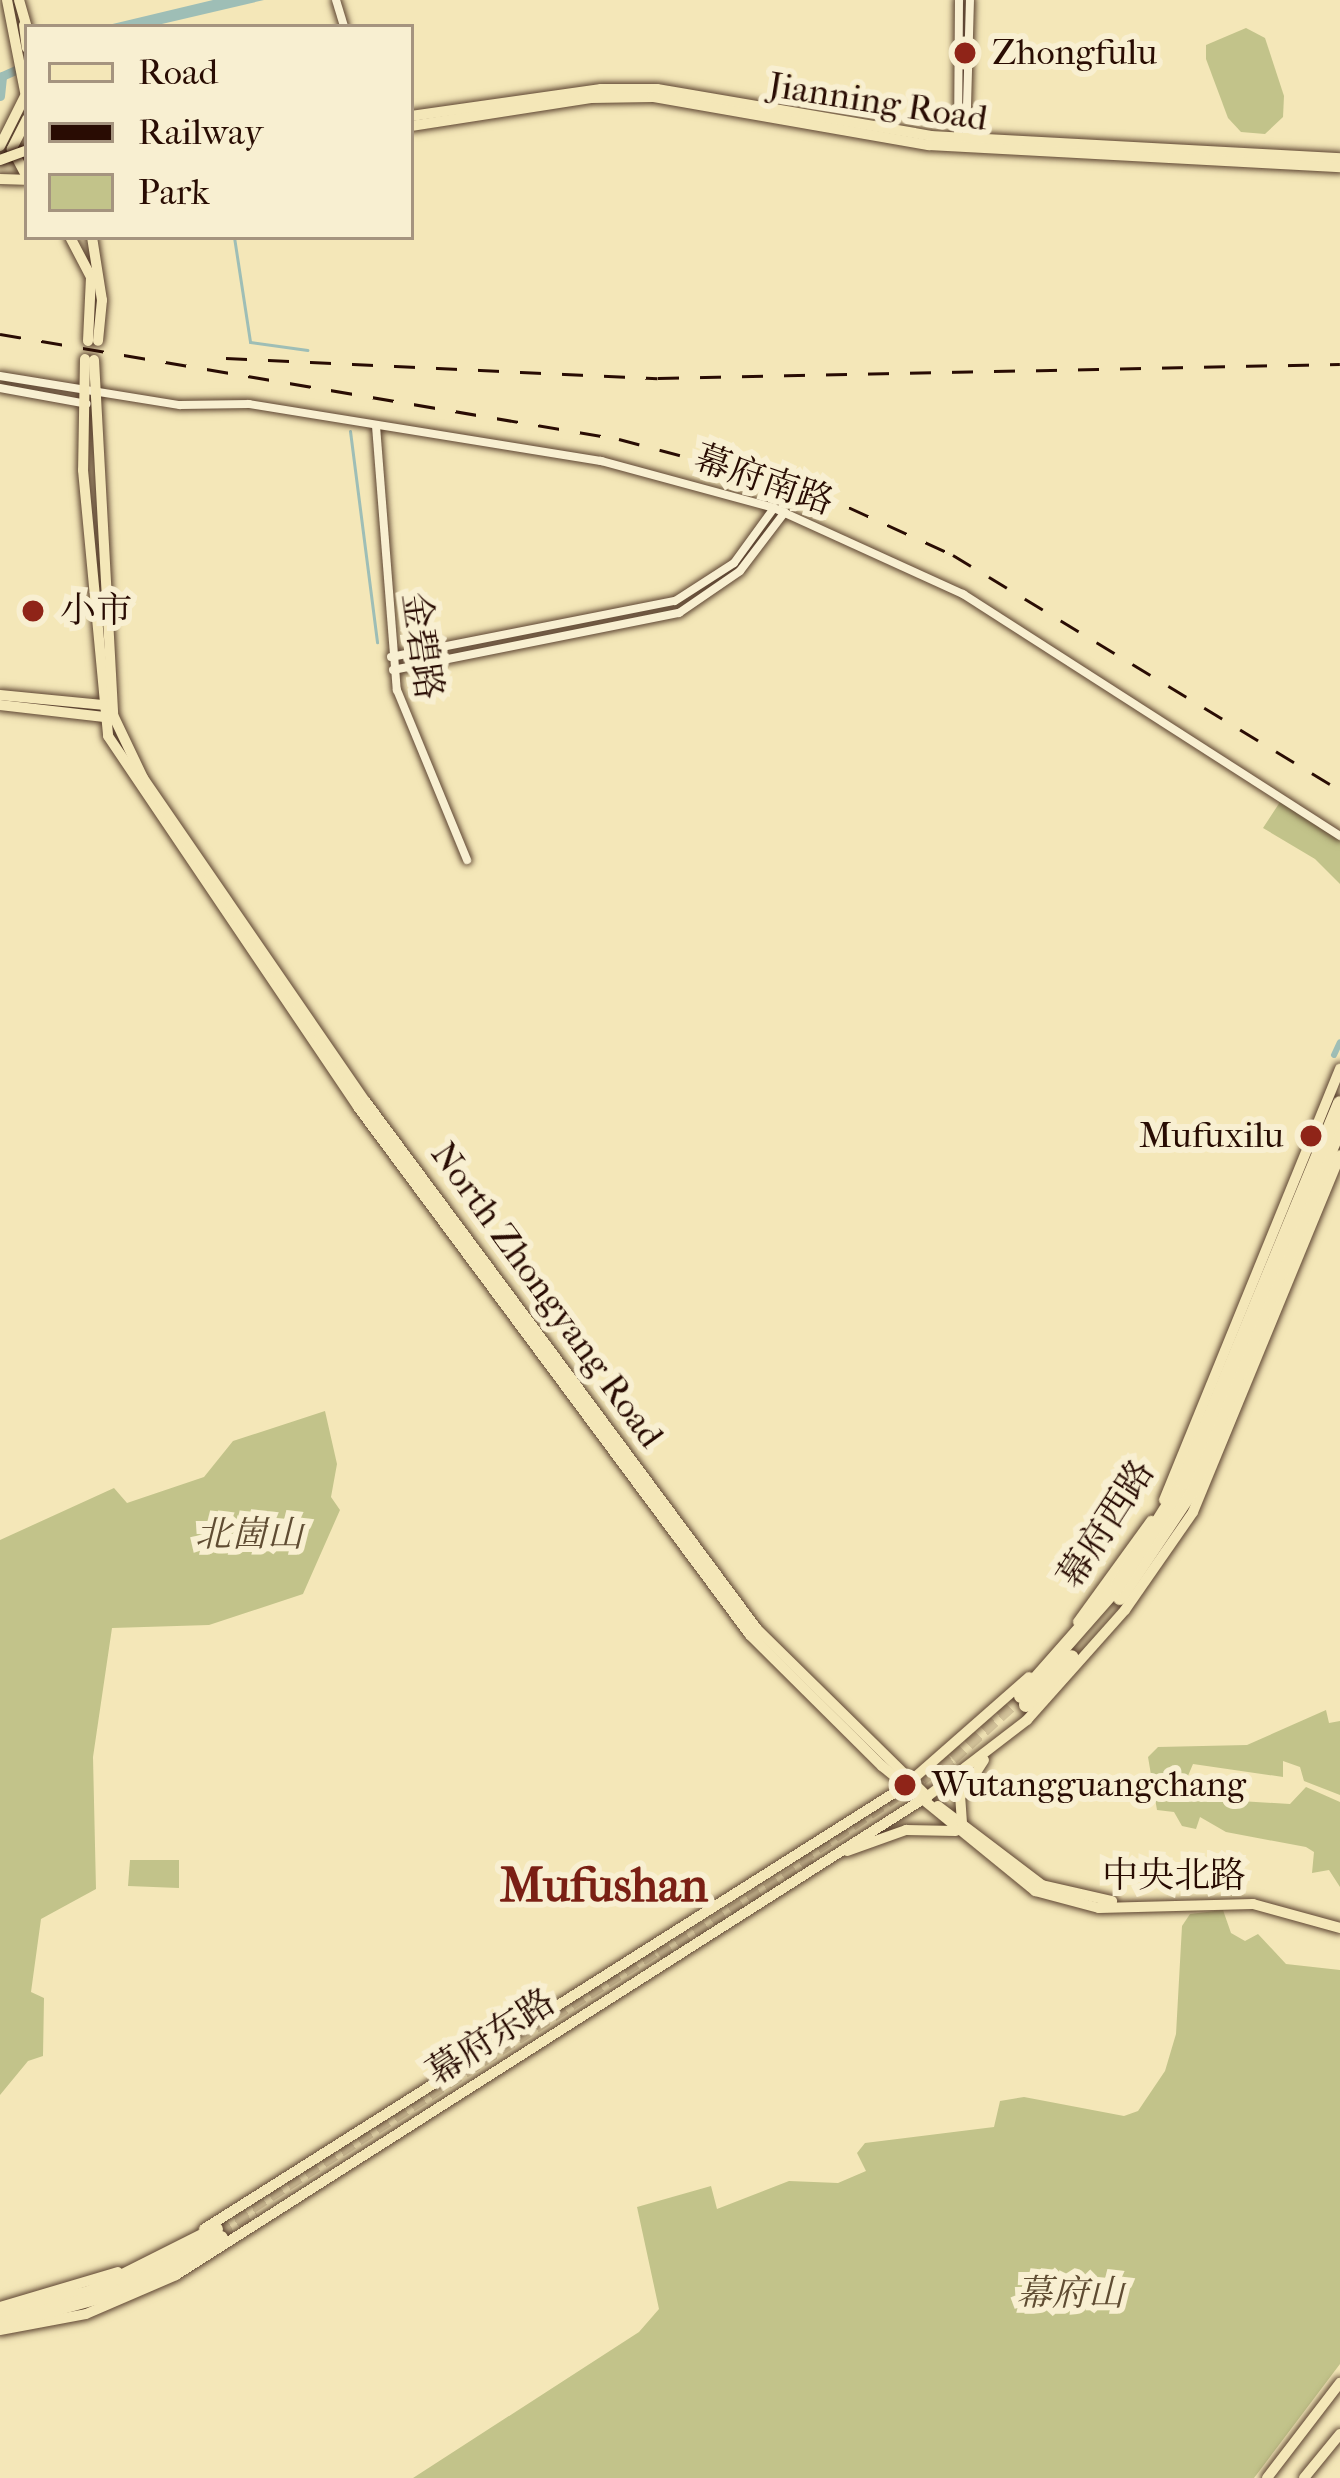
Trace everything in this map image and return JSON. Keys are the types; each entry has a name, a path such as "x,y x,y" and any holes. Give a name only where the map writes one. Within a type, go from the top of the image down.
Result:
{"highway":[{"name":"幕府西路","path":"1340,1102 1183,1482 1117,1587 1023,1701 1124,1592 1189,1495 1340,1127"},
{"name":"幕府东路","path":"0,2310 21,2318 127,2277 218,2234 124,2290 0,2327"},
{"path":"0,2327 21,2318 46,2295"}],"main road":[{"path":"8,0 21,25"},
{"path":"19,0 22,52"},
{"name":"Jianning Road","path":"414,116 601,89 657,89 962,142 1340,158"},
{"name":"Jianning Road","path":"414,126 634,96 962,142 1340,167"},
{"path":"2,161 24,104"},
{"path":"2,161 24,124"},
{"path":"83,240 94,276 93,341"},
{"path":"83,240 94,276"},
{"name":"North Zhongyang Road","path":"90,360 87,398 107,711 236,934 737,1616 791,1681 959,1828 1023,1874 1076,1896 1253,1897 1340,1924"},
{"path":"0,695 107,711"},
{"path":"0,705 107,711"},
{"name":"幕府西路","path":"812,1843 908,1784 976,1731 1063,1642 1168,1494 1340,1068"},
{"name":"幕府西路","path":"993,1748 1079,1667 1193,1512 1340,1155"},
{"path":"832,1856 906,1830 959,1828 960,1797 993,1748"},
{"name":"幕府东路","path":"21,2318 86,2314 176,2275 925,1798 993,1748"},
{"name":"幕府东路","path":"0,2310 188,2239 812,1843"},
{"path":"1268,2478 1340,2384"},
{"path":"1304,2478 1340,2434"}],"street":[{"path":"959,0 962,142"},
{"path":"962,142 970,0"},
{"path":"0,376 87,398"},
{"path":"0,388 87,398"},
{"name":"幕府南路","path":"87,398 210,408 249,404 654,472 785,512 963,594 1340,836"},
{"name":"金碧路","path":"376,426 393,670 414,744 467,860"},
{"path":"391,657 644,612 700,588 756,546 773,508"},
{"path":"393,670 649,624 704,599 785,512"},
{"path":"438,650 440,662"}],"green space":[{"path":"1246,28 1265,38 1284,96 1283,117 1265,134 1241,132 1228,118 1206,59 1206,45"},
{"path":"1280,802 1340,838 1340,884 1315,859 1263,828"},
{"name":"北崮山","path":"325,1411 337,1464 331,1497 340,1510 303,1594 209,1625 112,1628 93,1757 96,1889 41,1919 31,1992 44,1998 43,2056 28,2061 0,2095 0,1540 114,1488 127,1503 204,1477 233,1441"},
{"path":"1326,1710 1329,1723 1340,1721 1340,1795 1304,1781 1300,1767 1283,1761 1283,1777 1193,1764 1185,1783 1191,1798 1290,1804 1306,1787 1340,1802 1340,1887 1329,1870 1312,1873 1314,1852 1306,1847 1226,1832 1200,1817 1196,1829 1182,1826 1174,1812 1157,1810 1148,1757 1158,1747 1247,1745"},
{"path":"130,1860 179,1860 179,1888 128,1886"},
{"name":"幕府山","path":"1223,1910 1231,1933 1245,1941 1258,1934 1286,1964 1340,1970 1340,2364 1254,2478 413,2478 639,2332 659,2309 637,2207 711,2186 717,2209 789,2181 838,2183 866,2171 857,2153 865,2143 994,2127 1000,2101 1024,2097 1124,2116 1138,2111 1165,2071 1176,2034 1182,1926 1190,1914"}],"water":[{"path":"213,0 264,0 162,24 113,24"}],"waterway":[{"path":"0,96 2,76 24,66"},
{"path":"234,240 250,342 307,350"},
{"path":"350,431 377,642"},
{"path":"1334,1055 1340,1042"}],"tunnel":[{"path":"799,1859 952,1758 1021,1696"},
{"path":"660,1957 814,1861"},
{"path":"216,2229 663,1945"},
{"path":"221,2238 257,2215"}],"railway":[{"path":"0,334 619,439 811,490 953,555 1340,790"},
{"path":"226,358 658,378 1340,364"}],"place":[{"name":"Zhongfulu","path":"965,53"},
{"name":"小市","path":"33,611"},
{"name":"Mufuxilu","path":"1311,1136"},
{"name":"Wutangguangchang","path":"905,1785"}],"district":[{"name":"Mufushan","path":"604,1886"}]}
